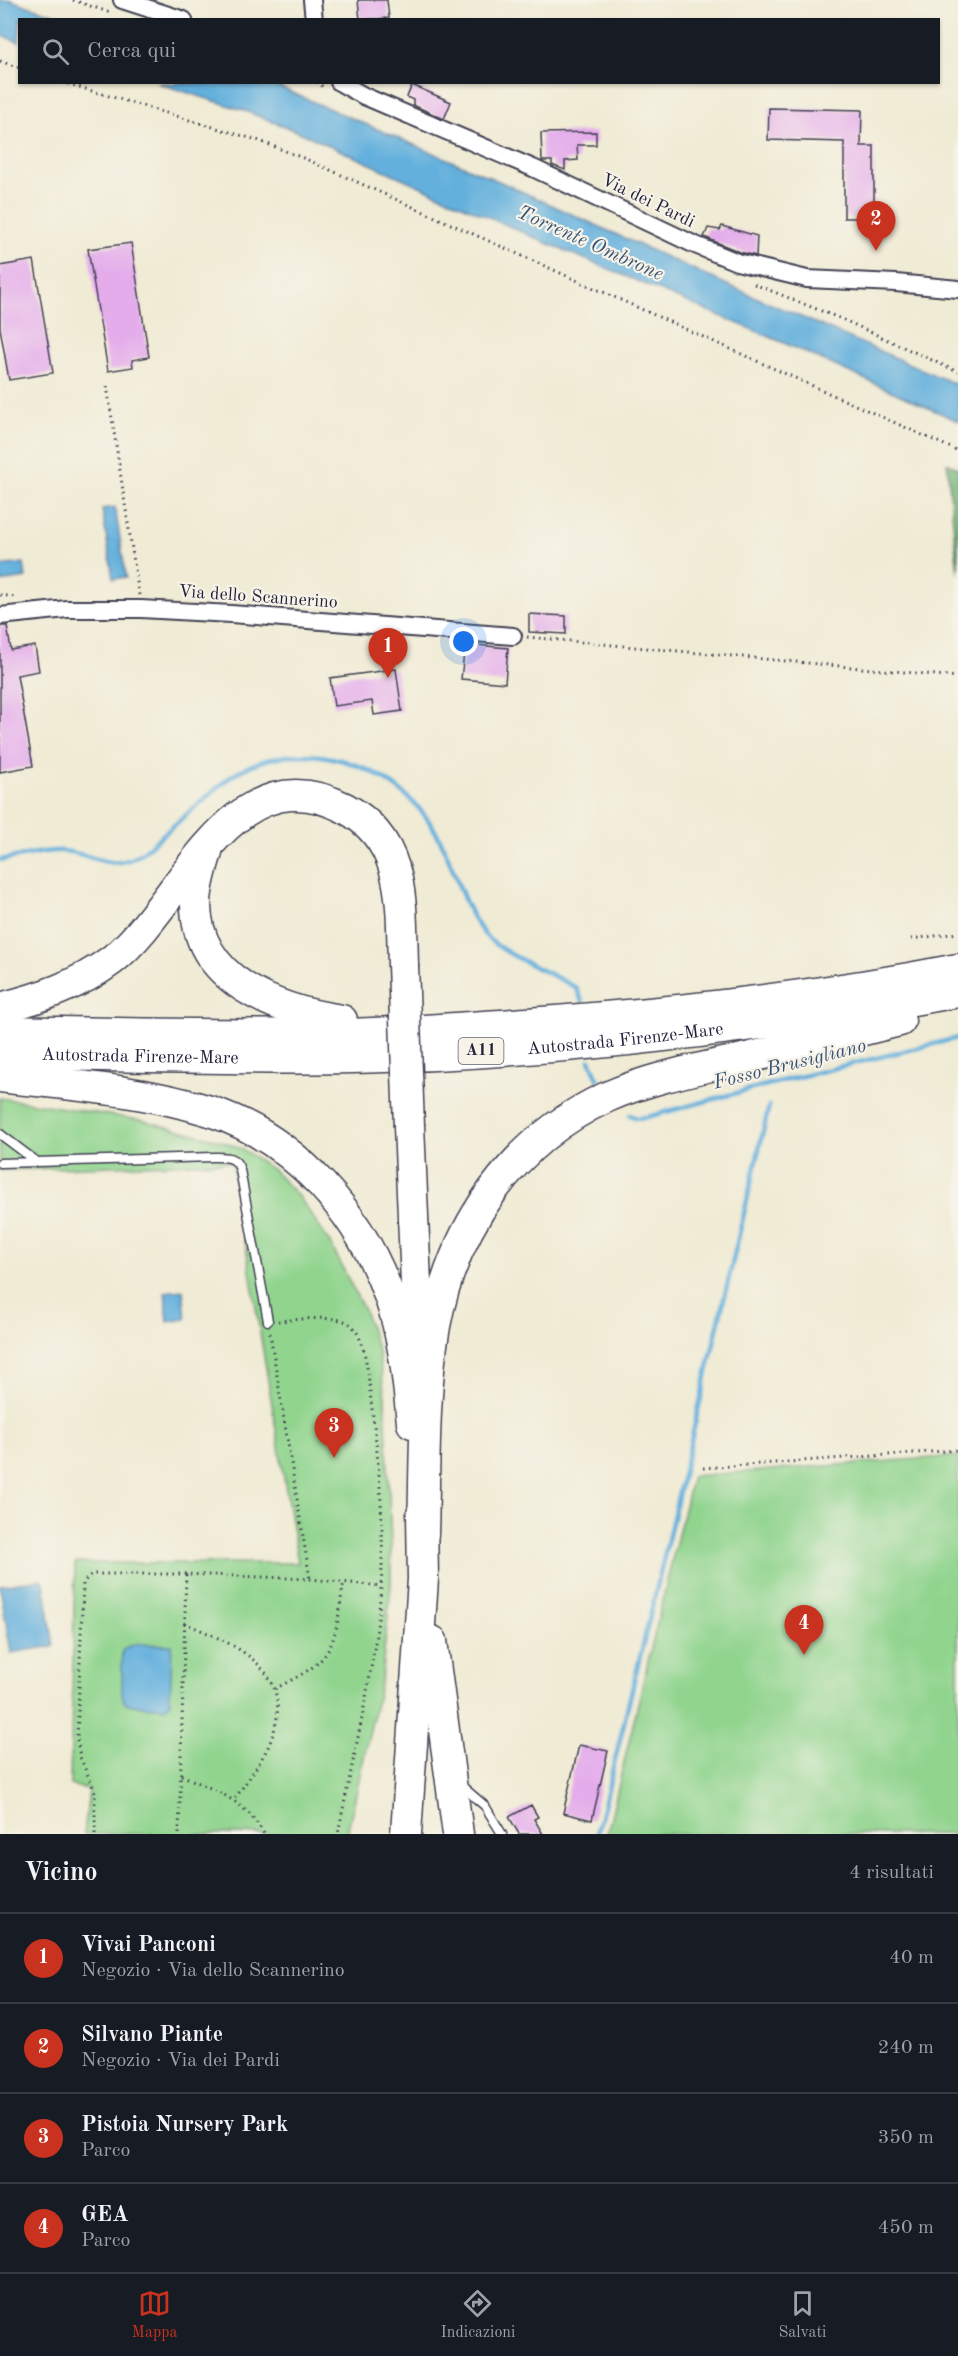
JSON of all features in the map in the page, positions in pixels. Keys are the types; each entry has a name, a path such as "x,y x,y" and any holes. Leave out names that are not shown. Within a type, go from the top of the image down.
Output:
{"highway":[{"path":"0,1008 53,993 90,975 112,960 141,933 209,844 233,819 245,810 272,800 302,797 334,803 347,810 380,838 395,868 400,891 418,1322 423,1534 423,1579 406,1834"},
{"path":"209,844 197,891 199,927 211,954 237,982 261,998 306,1014 348,1021 462,1028"},
{"name":"Autostrada Firenze-Mare","path":"0,1031 235,1035 350,1034 462,1028 615,1017 730,1005 852,989 958,969"},
{"name":"Autostrada Firenze-Mare","path":"0,1054 354,1058 494,1051 647,1040 706,1033 958,992"},
{"path":"423,1534 430,1367 447,1276 466,1232 497,1184 521,1156 570,1117 633,1087 958,1006"},
{"path":"0,1077 143,1095 213,1112 257,1133 307,1169 347,1215 363,1240 390,1299 408,1378 423,1534"},
{"path":"423,1579 458,1834"}],"street":[{"path":"312,0 314,18"},
{"path":"121,8 174,18"},
{"name":"Via dei Pardi","path":"343,84 364,96 533,168 693,244 737,262 807,279 888,282 958,289"},
{"name":"Via dello Scannerino","path":"0,616 66,609 141,609 513,636"}],"lane":[{"path":"0,1134 37,1162"},
{"path":"0,1163 232,1158 236,1161 268,1321"},
{"path":"450,1776 485,1806 502,1834"}],"path":[{"path":"73,0 121,8"},
{"path":"0,61 18,67"},
{"path":"69,84 223,129 298,156 475,233 958,451"},
{"path":"107,386 141,609"},
{"path":"513,636 958,677"},
{"path":"912,939 958,933"},
{"path":"310,1579 268,1321 339,1319 348,1322 358,1334 365,1361 373,1413 381,1526 381,1586 373,1659 355,1759 338,1834"},
{"path":"704,1468 958,1450"},
{"path":"95,1834 95,1792 80,1757 78,1739 83,1583 91,1574 186,1574 310,1579 381,1586"},
{"path":"179,1834 186,1574"},
{"path":"275,1689 307,1671 325,1655 333,1635 344,1582"},
{"path":"184,1623 238,1647 260,1666 275,1689 277,1714 273,1733 264,1753 234,1800"},
{"path":"181,1775 244,1807 264,1834"}],"green space":[{"path":"947,463 958,468 958,574"},
{"path":"0,1098 141,1120 222,1141 242,1149 273,1170 300,1198 330,1243 364,1310 378,1351 385,1396 391,1586 381,1681 347,1834 84,1834 89,1790 70,1785 75,1563 298,1563 232,1162 0,1170"},
{"path":"958,1456 958,1834 607,1834 692,1476"}],"water":[{"path":"0,0 10,0 65,18 18,18 18,42 0,35"},
{"name":"Torrente Ombrone","path":"160,84 268,84 281,88 501,182 723,283 958,385 958,421 784,343 542,241 306,135 243,110"},
{"path":"115,507 126,577 113,579 102,509"},
{"path":"24,563 26,578 0,582 0,566"},
{"path":"183,1290 186,1319 168,1322 165,1292"},
{"path":"40,1579 44,1583 54,1646 11,1653 0,1586"},
{"path":"135,1644 172,1645 170,1703 165,1708 132,1705 124,1702 122,1651"}],"building":[{"path":"358,0 387,0 389,18 360,18"},
{"path":"412,85 451,102 444,119 413,105 413,100 407,97"},
{"path":"769,108 862,110 861,146 874,146 874,218 844,218 844,142 768,140"},
{"path":"596,132 596,145 577,145 578,160 565,161 565,170 552,165 552,161 542,161 541,133"},
{"path":"722,226 757,236 756,256 704,237 708,228 720,230"},
{"path":"131,243 149,357 132,360 133,367 108,371 88,249"},
{"path":"34,260 53,373 9,380 0,328 0,266"},
{"path":"529,614 566,616 566,634 529,632"},
{"path":"0,626 7,626 11,650 35,646 39,671 17,675 33,766 0,772"},
{"path":"465,644 508,648 505,683 461,679"},
{"path":"396,669 402,711 374,715 372,701 334,706 330,678"},
{"path":"579,1745 608,1751 592,1820 563,1813"},
{"path":"531,1805 538,1817 534,1819 543,1834 519,1834 509,1817"}],"waterway":[{"name":"Fosso Brusigliano","path":"0,860 62,851 103,861 122,862 143,852 230,777 257,763 286,756 315,756 344,761 372,772 397,788 419,808 443,845 470,911 485,935 514,956 576,988 582,1001"},
{"name":"Fosso Brusigliano","path":"630,1115 637,1118 647,1117 958,1038"},
{"name":"Fosso Brusigliano","path":"590,1060 598,1079"},
{"path":"597,1834 769,1106"}],"place":[{"name":"Silvano Piante","path":"876,251"},
{"name":"Vivai Panconi","path":"388,678"},
{"name":"Pistoia Nursery Park","path":"334,1458"},
{"name":"GEA","path":"804,1655"}]}
